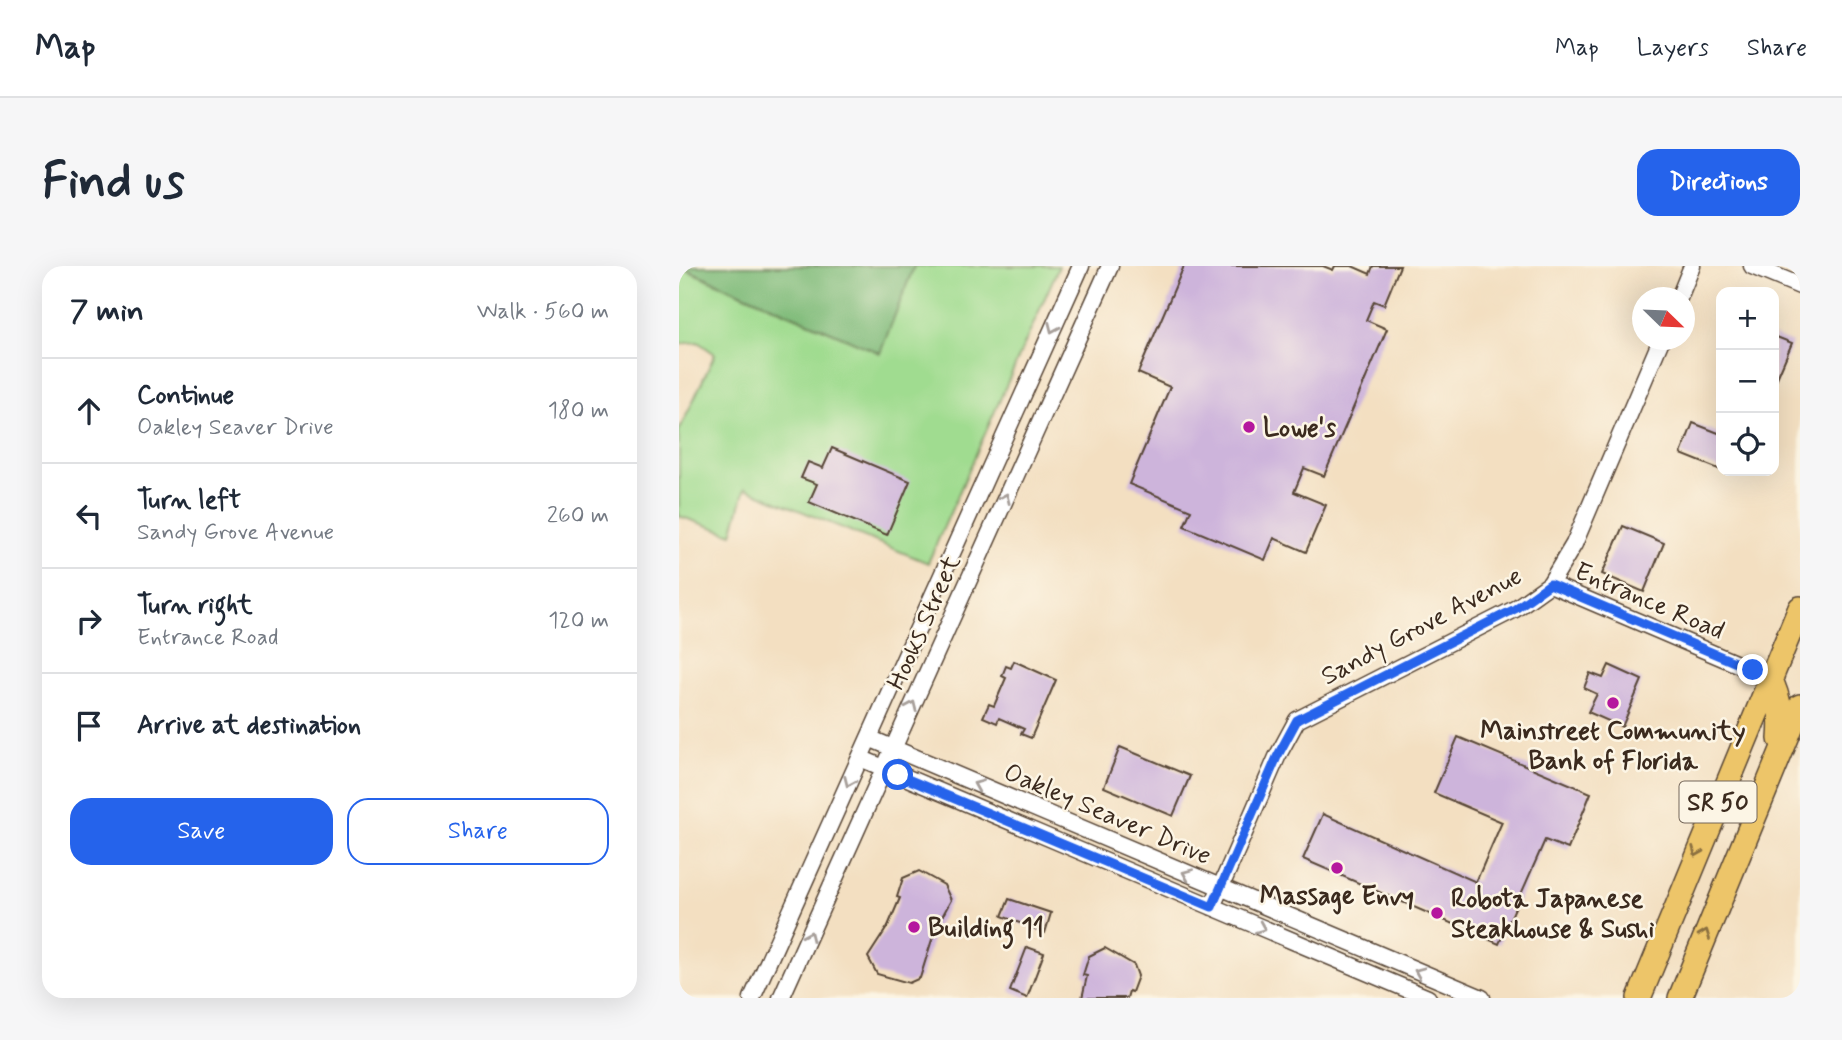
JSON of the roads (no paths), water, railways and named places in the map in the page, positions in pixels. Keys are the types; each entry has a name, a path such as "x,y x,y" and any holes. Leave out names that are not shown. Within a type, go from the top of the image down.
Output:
{"highway":[{"name":"SR 50","path":"1639,998 1800,608"},
{"path":"1770,678 1779,696 1782,716 1778,756"},
{"name":"SR 50","path":"1680,998 1800,706"}],"street":[{"name":"Hooks Street","path":"752,998 1081,266"},
{"name":"Hooks Street","path":"781,998 1110,266"},
{"path":"1683,287 1692,266"},
{"path":"1752,266 1800,286"},
{"name":"Sandy Grove Avenue","path":"1212,907 1277,757 1297,720 1515,609 1550,584 1574,544 1657,350"},
{"path":"1000,444 1024,454"},
{"name":"Entrance Road","path":"1550,584 1770,678"},
{"name":"Oakley Seaver Drive","path":"869,738 1482,998"},
{"name":"Oakley Seaver Drive","path":"860,758 1428,998"},
{"path":"1070,847 1078,827"}],"place":[{"name":"Lowe's","path":"1249,427"},
{"name":"Mainstreet Community Bank of Florida","path":"1613,703"},
{"name":"Massage Envy","path":"1337,868"},
{"name":"Robota Japanese Steakhouse & Sushi","path":"1437,913"},
{"name":"Building 11","path":"914,927"}]}
